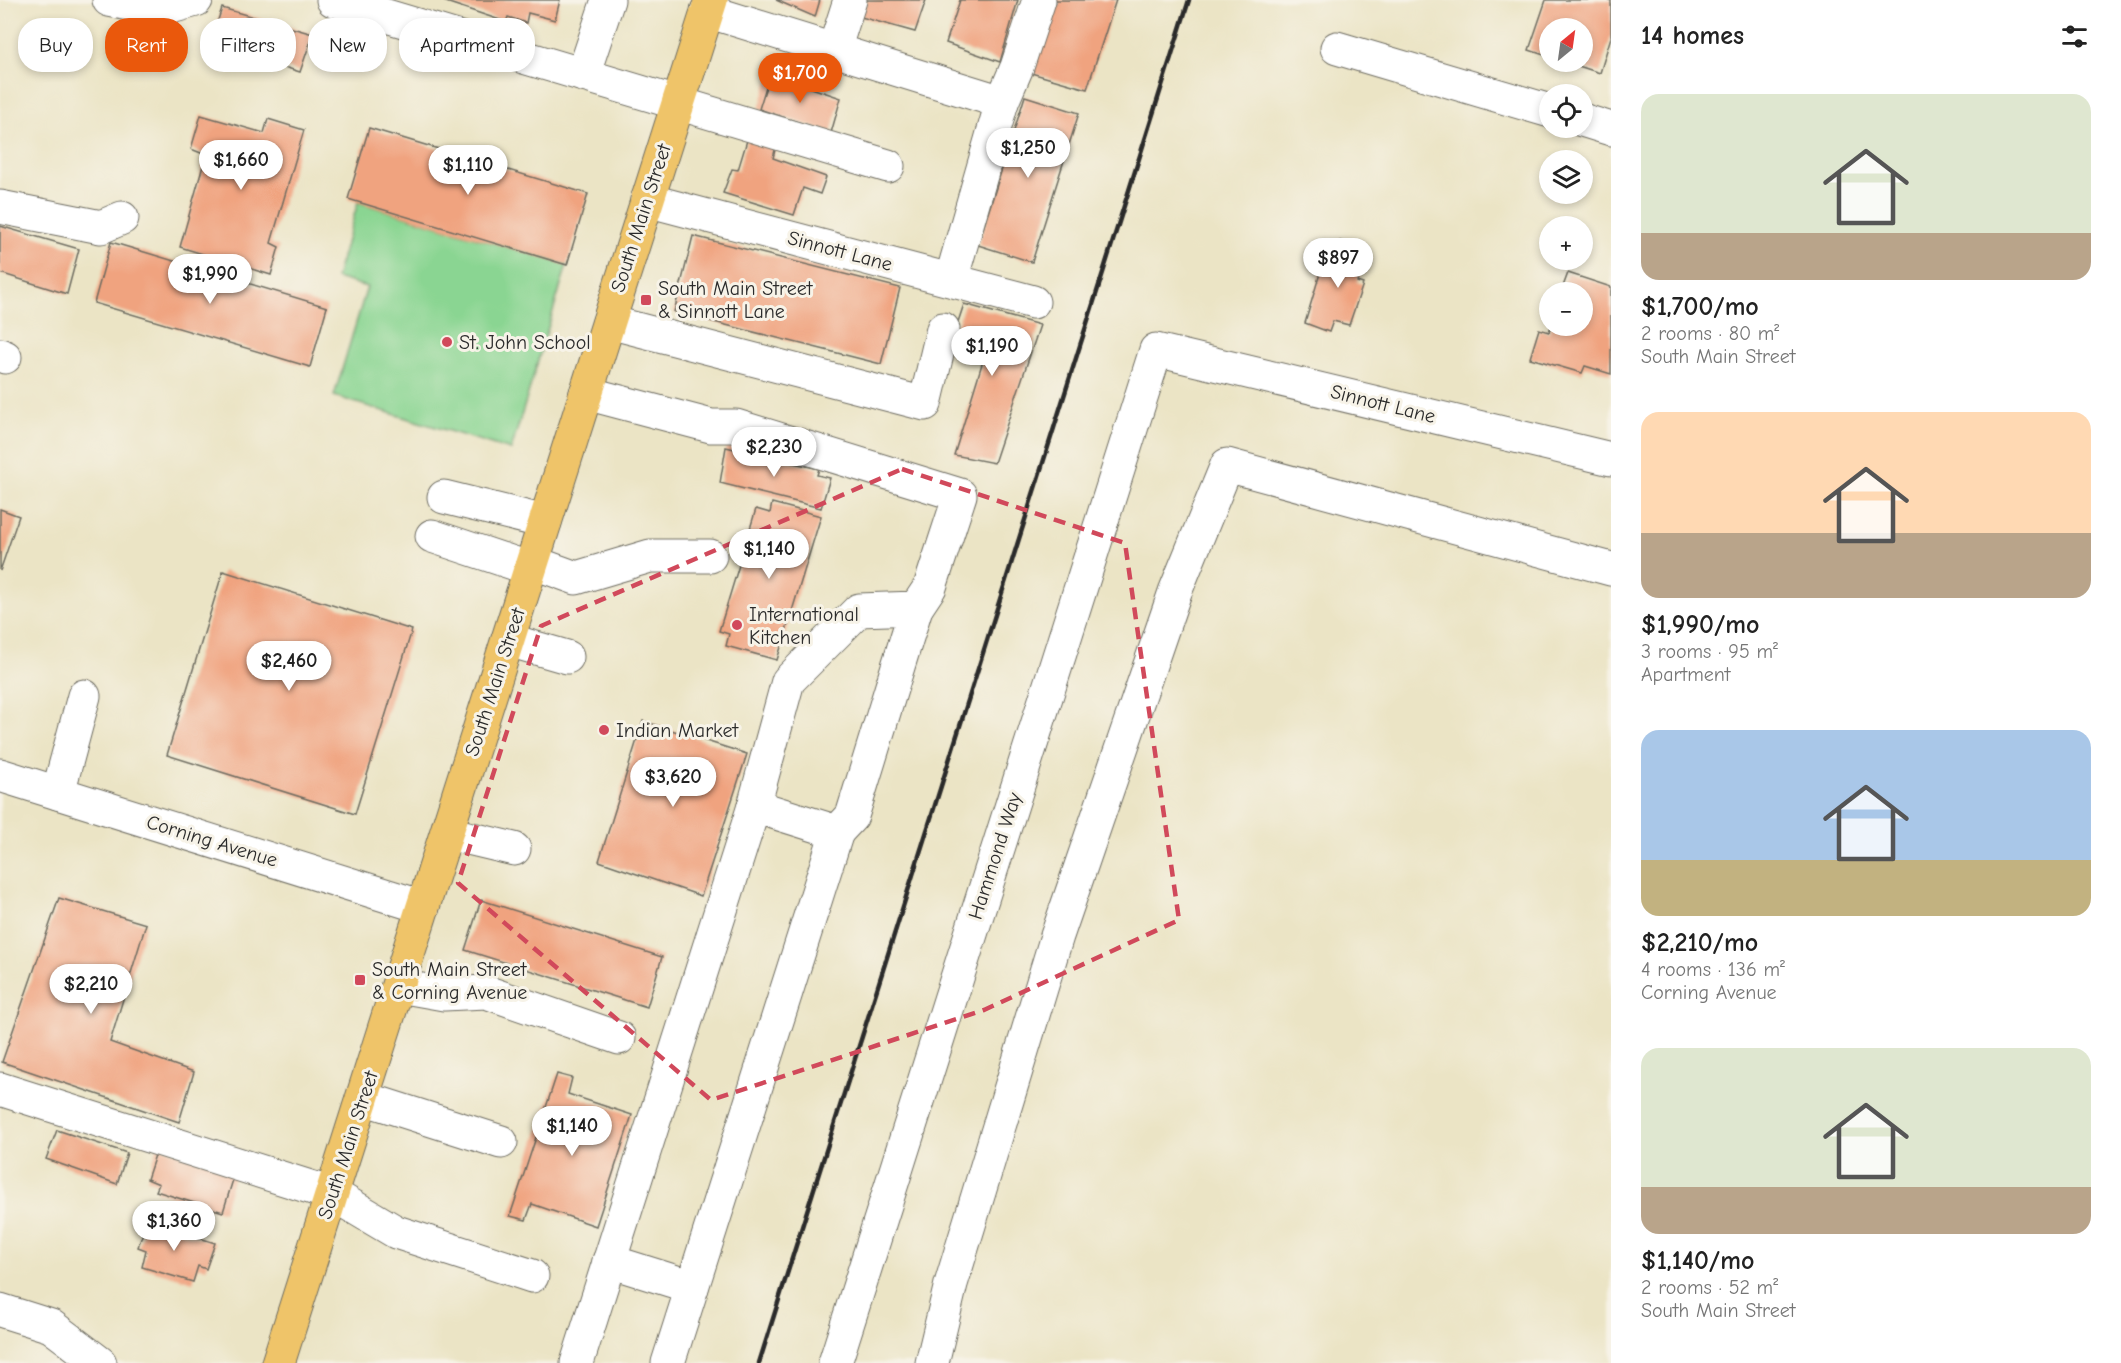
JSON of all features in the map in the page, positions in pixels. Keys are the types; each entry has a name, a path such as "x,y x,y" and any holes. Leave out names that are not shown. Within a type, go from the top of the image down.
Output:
{"main road":[{"name":"South Main Street","path":"278,1363 709,6"}],"street":[{"path":"110,0 160,10 196,0"},
{"path":"333,0 888,166"},
{"path":"583,75 608,0"},
{"path":"834,50 850,0"},
{"path":"951,280 1002,102 1017,67 1038,0"},
{"path":"709,6 834,50 1002,102"},
{"path":"1337,48 1539,108"},
{"path":"1593,123 1611,129"},
{"name":"Sinnott Lane","path":"647,200 1033,302"},
{"path":"0,207 101,227 122,218"},
{"path":"609,322 925,404 943,328"},
{"name":"Sinnott Lane","path":"1156,350 1611,459"},
{"name":"Hammond Way","path":"835,1363 1156,350"},
{"path":"586,393 711,426 736,426 960,495 930,586 916,608 852,816 837,832 668,1363"},
{"path":"932,1363 951,1284 1057,936 1175,592 1227,465 1611,568"},
{"path":"444,497 545,522"},
{"path":"432,536 576,578 650,556 710,556"},
{"path":"577,1363 754,806 788,681 859,610 916,608"},
{"path":"508,640 567,657"},
{"path":"58,793 84,696"},
{"name":"Corning Avenue","path":"0,775 423,907"},
{"path":"754,806 837,832"},
{"path":"447,833 514,849"},
{"path":"399,986 444,994 486,992 619,1038"},
{"path":"0,1089 332,1194 396,1232 532,1276"},
{"path":"363,1098 501,1142"},
{"path":"609,1261 693,1287"},
{"path":"0,1310 51,1326 100,1363"}],"highlighted area":[{"path":"902,469 1125,543 1179,920 984,1010 711,1100 458,883 541,626"}],"green space":[{"name":"St. John School","path":"358,202 567,265 511,450 334,396 367,287 336,278"}],"building":[{"path":"440,0 560,0 555,20 528,13 527,18 494,18"},
{"path":"776,0 820,0 815,17"},
{"path":"867,0 926,0 915,32 861,17"},
{"path":"960,0 1018,0 1000,62 946,43"},
{"path":"1055,0 1116,0 1087,89 1031,73"},
{"path":"1546,0 1611,0 1611,37 1600,73 1593,71 1593,18 1540,18"},
{"path":"222,8 257,18 219,18"},
{"path":"1539,21 1539,53 1529,50"},
{"path":"296,29 308,33 308,49 300,72 296,71"},
{"path":"770,74 841,98 831,133 759,109"},
{"path":"1025,96 1079,113 1032,262 978,245"},
{"path":"201,115 264,133 268,119 304,130 271,243 279,247 271,275 180,247 206,155 191,149"},
{"path":"369,128 588,194 567,265 348,199"},
{"path":"748,137 776,146 773,158 826,177 820,194 803,188 794,215 723,193 732,169 738,170"},
{"path":"0,226 79,249 67,294 0,273"},
{"path":"693,236 900,288 881,364 674,312"},
{"path":"1340,241 1368,250 1357,282 1363,284 1349,325 1333,321 1329,332 1305,323 1321,270 1330,273"},
{"path":"111,242 327,307 310,367 94,303"},
{"path":"1568,273 1611,287 1611,374 1585,366 1582,373 1530,358 1539,329 1539,336 1593,336 1593,282 1565,282"},
{"path":"964,304 1040,325 994,463 954,455 985,354 951,343"},
{"path":"726,447 819,469 817,475 830,478 821,508 720,483"},
{"path":"772,503 821,516 777,660 726,646 729,634 719,631 756,509 770,513"},
{"path":"0,509 19,516 0,571"},
{"path":"223,571 412,630 355,814 167,755"},
{"path":"643,721 747,754 701,896 599,861"},
{"path":"59,898 146,924 110,1042 194,1072 179,1122 2,1062"},
{"path":"481,900 662,957 647,1007 465,950"},
{"path":"557,1074 572,1078 568,1094 632,1115 596,1226 532,1204 526,1220 510,1216"},
{"path":"57,1130 127,1153 117,1184 46,1159"},
{"path":"158,1146 236,1170 223,1212 156,1191 159,1184 147,1179"},
{"path":"147,1221 215,1243 206,1269 198,1266 193,1282 142,1267 146,1250 138,1247"}],"railway":[{"path":"759,1363 1189,0"}],"place":[{"name":"South Main Street & Sinnott Lane","path":"646,300"},
{"name":"St. John School","path":"447,342"},
{"name":"International Kitchen","path":"737,625"},
{"name":"Indian Market","path":"604,730"},
{"name":"South Main Street & Corning Avenue","path":"360,980"}]}
